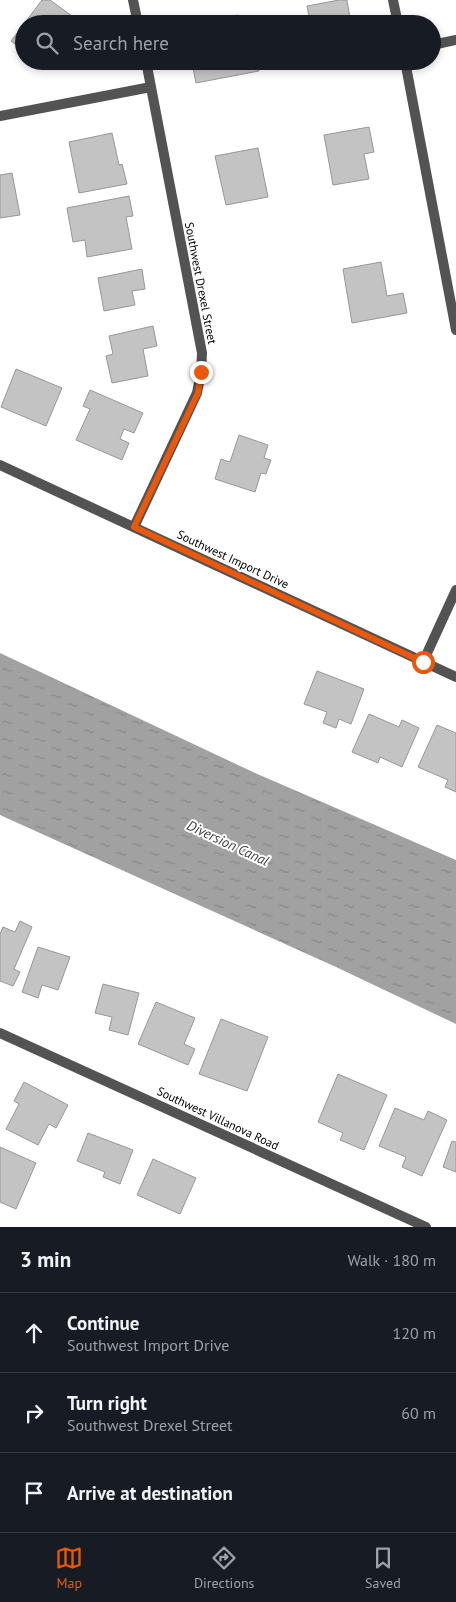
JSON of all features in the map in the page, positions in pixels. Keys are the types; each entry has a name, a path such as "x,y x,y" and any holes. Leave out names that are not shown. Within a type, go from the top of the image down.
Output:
{"street":[{"path":"133,0 136,15"},
{"path":"393,0 396,15"},
{"path":"441,43 456,40"},
{"name":"Southwest Drexel Street","path":"134,527 198,393 202,353 148,70"},
{"path":"407,70 456,330"},
{"path":"0,116 151,87"},
{"name":"Southwest Import Drive","path":"0,466 456,677"},
{"path":"423,662 456,590"},
{"name":"Southwest Villanova Road","path":"0,1033 426,1227"}],"water":[{"name":"Diversion Canal","path":"0,653 255,773 456,860 456,1024 336,967 0,815"}],"building":[{"path":"42,0 50,0 71,15 31,15"},
{"path":"347,0 350,15 309,15 307,6"},
{"path":"15,36 15,44 11,41"},
{"path":"193,70 259,71 196,83"},
{"path":"369,127 374,152 364,154 369,179 333,185 324,135"},
{"path":"112,133 119,165 122,164 127,184 79,193 69,142"},
{"path":"258,148 268,197 226,205 215,156"},
{"path":"12,173 20,215 0,218 0,175"},
{"path":"129,196 133,216 126,217 132,249 87,257 85,240 73,242 67,208"},
{"path":"381,262 387,296 403,293 407,313 352,323 343,269"},
{"path":"142,269 145,289 132,291 135,305 104,311 98,278"},
{"path":"153,326 157,346 143,349 148,376 112,383 106,356 113,354 109,336"},
{"path":"16,369 62,388 46,426 1,407"},
{"path":"90,390 143,413 134,433 124,429 120,439 129,443 122,460 76,440 90,409 83,406"},
{"path":"239,435 268,445 264,458 271,460 266,474 261,473 255,492 215,479 221,459 230,462"},
{"path":"317,671 364,689 351,724 339,719 336,728 323,723 327,712 304,704"},
{"path":"369,714 399,727 402,720 419,728 402,767 380,757 378,763 352,752"},
{"path":"437,725 456,733 456,792 445,787 448,780 418,767"},
{"path":"20,921 32,927 14,969 20,972 13,986 0,981 0,934 3,927 15,932"},
{"path":"38,947 70,957 58,990 42,985 38,998 22,992"},
{"path":"103,984 139,993 128,1035 109,1030 112,1017 95,1013"},
{"path":"156,1002 195,1018 184,1044 195,1049 188,1065 138,1044"},
{"path":"221,1019 268,1037 247,1091 199,1074"},
{"path":"338,1074 387,1095 364,1150 340,1140 343,1133 318,1122"},
{"path":"24,1082 68,1105 56,1128 49,1124 38,1145 6,1129 19,1104 14,1101"},
{"path":"395,1108 424,1120 428,1111 447,1120 422,1176 402,1167 406,1157 379,1146"},
{"path":"88,1133 133,1150 120,1184 103,1177 105,1172 77,1161"},
{"path":"452,1141 456,1142 456,1172 443,1167"},
{"path":"0,1147 36,1163 16,1209 0,1202"},
{"path":"153,1159 196,1178 180,1214 137,1195"}],"route":[{"path":"201,372 198,393 134,527 423,662"}]}
